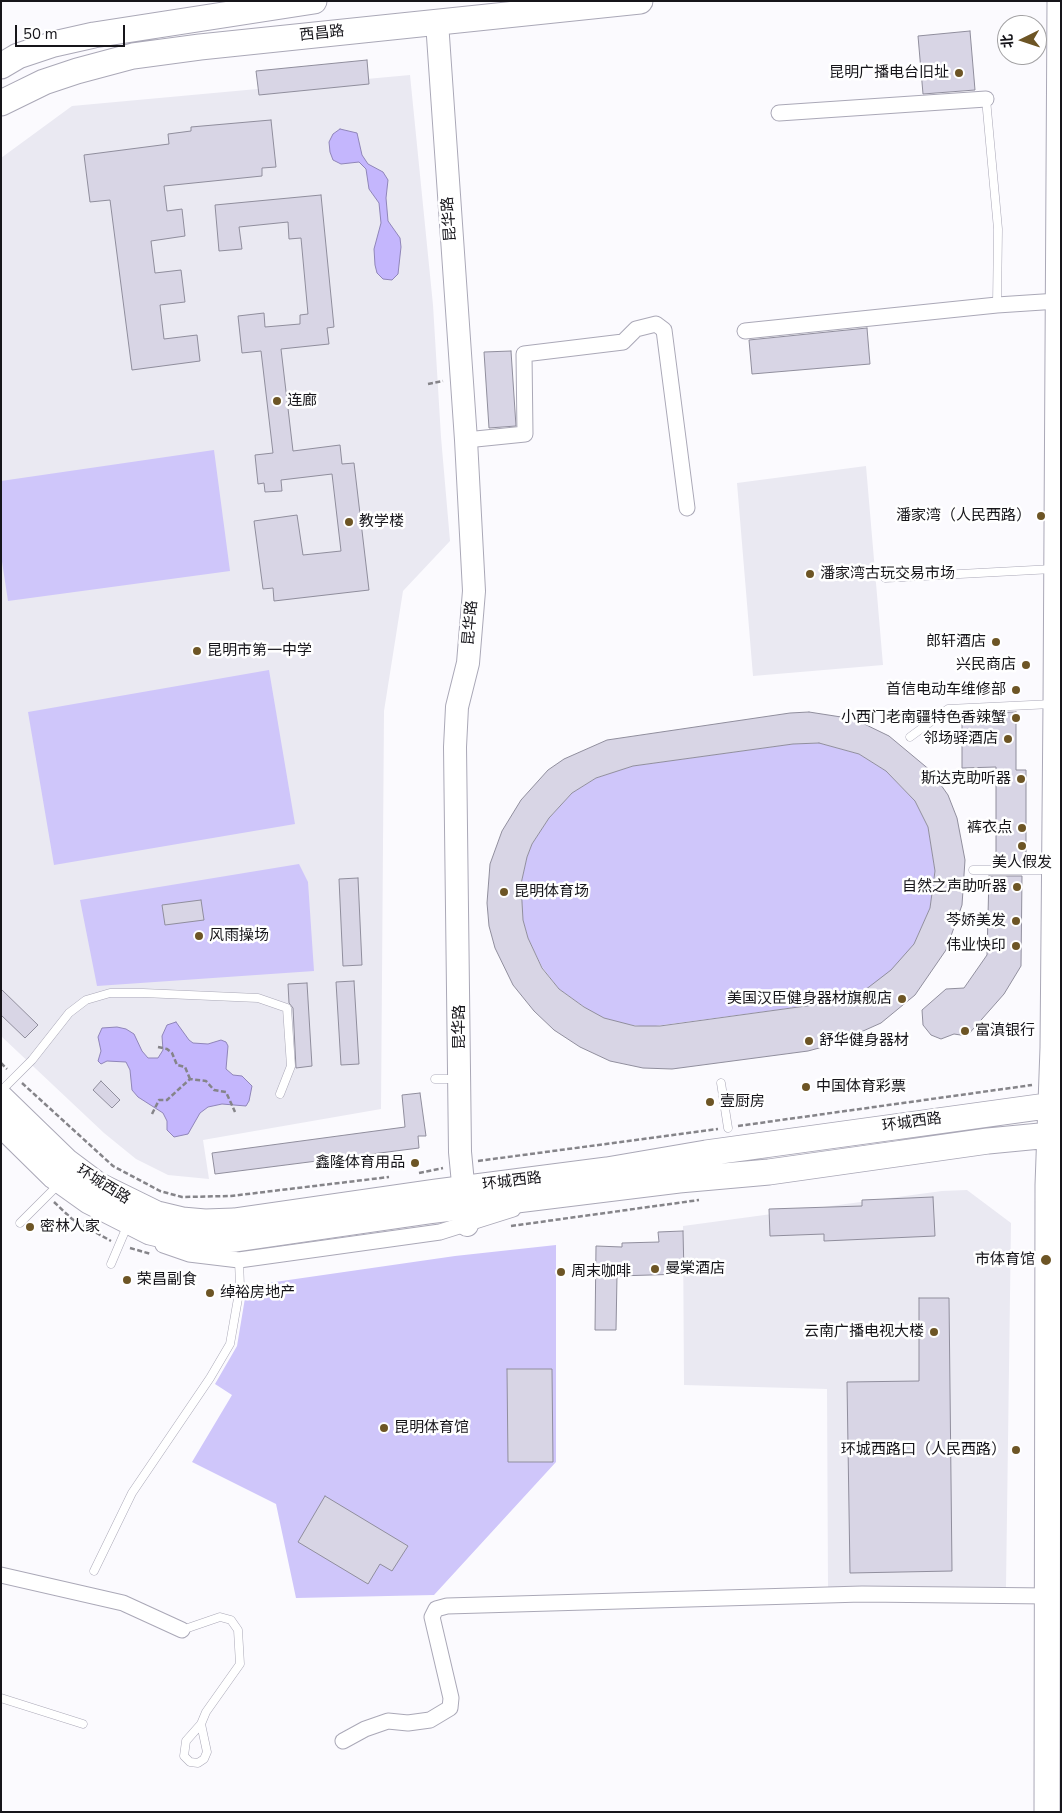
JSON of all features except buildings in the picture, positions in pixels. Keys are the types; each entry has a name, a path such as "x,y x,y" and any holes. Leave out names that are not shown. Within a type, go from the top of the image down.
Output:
{"main road":[{"path":"1,66 18,56 54,44 94,35 314,1"},
{"name":"西昌路","path":"4,104 44,82 68,73 133,56 200,47 640,1"},
{"path":"1048,1812 1055,1135 1054,870 1060,1"},
{"name":"环城西路","path":"1,1124 61,1182 89,1201 132,1224 179,1239 224,1240 607,1170 1054,1097"},
{"name":"环城西路","path":"1,1098 66,1162 88,1179 130,1203 169,1218 205,1222 234,1221 464,1196 542,1198 679,1180 769,1172 988,1141 1055,1135"}],"street":[{"name":"昆华路","path":"437,22 466,440 474,591 472,630 458,707 455,747 460,1079 464,1196"},
{"path":"779,114 986,99"},
{"path":"745,331 997,305 1058,302"},
{"path":"466,440 525,434 524,354 623,342 636,329 656,324 664,330 687,508"},
{"path":"1,1138 29,1151"},
{"path":"132,1224 174,1250 189,1254 239,1260 432,1234 464,1196"},
{"path":"1,1575 123,1603 182,1630"},
{"path":"343,1741 365,1729 388,1721 408,1723 430,1720 450,1708 451,1698 432,1617 436,1609 447,1606 862,1594 1049,1596"}],"lane":[{"path":"986,99 998,230 997,305"},
{"path":"885,578 1057,569"},
{"path":"910,737 948,709 1056,704"},
{"path":"972,870 1054,870"},
{"path":"1,1091 32,1060 69,1013 86,1000 110,993 258,998 286,1008 291,1066 280,1094"},
{"path":"435,1079 460,1079"},
{"path":"721,1083 728,1128"},
{"path":"20,1223 61,1182"},
{"path":"111,1264 132,1224"},
{"path":"94,1572 132,1493 210,1378 230,1344 240,1286 239,1260"},
{"path":"182,1630 220,1617 231,1620 238,1630 240,1664 206,1712 202,1724 186,1740 184,1756 190,1762 198,1764 204,1759 207,1752 202,1724"},
{"path":"1,1698 83,1724"}],"path":[{"path":"158,1048 167,1049 172,1053 177,1065 184,1067 190,1079"},
{"path":"1,1063 113,1166 160,1191 182,1197 208,1198 389,1177"},
{"path":"152,1114 159,1100 167,1100 190,1079 206,1081 214,1090 226,1092 235,1112"},
{"path":"417,1173 464,1196 728,1128 1054,1097"}],"shaded area":[{"name":"昆明市第一中学","path":"410,75 433,305 441,437 450,541 403,591 384,711 381,1109 203,1140 209,1179 168,1175 136,1159 104,1133 1,1036 1,158 72,106"},
{"path":"340,129 357,133 362,155 368,164 383,172 388,180 386,198 388,221 400,238 401,247 398,274 392,280 383,279 377,273 375,265 374,249 381,223 379,203 369,189 366,169 359,162 341,164 333,160 330,152 329,142 333,134"},
{"path":"214,450 230,571 8,601 1,555 1,481"},
{"name":"潘家湾古玩交易市场","path":"866,466 883,665 753,676 737,483"},
{"path":"269,670 295,824 54,865 28,712"},
{"path":"819,743 859,754 886,771 915,801 928,827 935,871 930,908 914,944 880,981 865,990 835,1002 648,1027 624,1024 604,1018 590,1011 559,989 542,967 528,938 523,920 521,884 532,844 549,818 572,793 596,778 633,766 793,744"},
{"name":"风雨操场","path":"299,864 308,882 314,971 97,986 80,900"},
{"path":"176,1022 193,1043 208,1044 221,1040 226,1042 228,1046 226,1069 233,1075 242,1076 252,1086 246,1106 222,1104 208,1107 200,1113 188,1134 174,1137 167,1130 167,1121 163,1113 138,1097 132,1090 130,1070 126,1062 107,1061 101,1064 98,1061 101,1051 98,1037 102,1028 117,1027 126,1029 134,1034 142,1051 148,1058 158,1058 163,1050 162,1036 167,1025"},
{"path":"967,1190 1011,1223 1006,1587 828,1589 827,1389 684,1385 683,1226 942,1191"},
{"name":"昆明体育馆","path":"556,1245 556,1462 434,1595 296,1598 276,1504 192,1462 232,1395 215,1384 237,1346 247,1286 455,1256"}],"place":[{"name":"昆明广播电台旧址","path":"959,73"},
{"name":"连廊","path":"277,401"},
{"name":"潘家湾（人民西路）","path":"1041,516"},
{"name":"教学楼","path":"349,522"},
{"name":"潘家湾古玩交易市场","path":"810,574"},
{"name":"郎轩酒店","path":"996,642"},
{"name":"昆明市第一中学","path":"197,651"},
{"name":"兴民商店","path":"1026,665"},
{"name":"首信电动车维修部","path":"1016,690"},
{"name":"小西门老南疆特色香辣蟹","path":"1016,718"},
{"name":"邻场驿酒店","path":"1008,739"},
{"name":"斯达克助听器","path":"1021,779"},
{"name":"裤衣点","path":"1022,828"},
{"name":"美人假发","path":"1022,846"},
{"name":"自然之声助听器","path":"1017,887"},
{"name":"昆明体育场","path":"504,892"},
{"name":"芩娇美发","path":"1016,921"},
{"name":"风雨操场","path":"199,936"},
{"name":"伟业快印","path":"1016,946"},
{"name":"美国汉臣健身器材旗舰店","path":"902,999"},
{"name":"富滇银行","path":"965,1031"},
{"name":"舒华健身器材","path":"809,1041"},
{"name":"中国体育彩票","path":"806,1087"},
{"name":"壹厨房","path":"710,1102"},
{"name":"鑫隆体育用品","path":"415,1163"},
{"name":"密林人家","path":"30,1227"},
{"name":"市体育馆","path":"1046,1260"},
{"name":"曼棠酒店","path":"655,1269"},
{"name":"周末咖啡","path":"561,1272"},
{"name":"荣昌副食","path":"127,1280"},
{"name":"绰裕房地产","path":"210,1293"},
{"name":"云南广播电视大楼","path":"934,1332"},
{"name":"昆明体育馆","path":"384,1428"},
{"name":"环城西路口（人民西路）","path":"1016,1450"}]}
